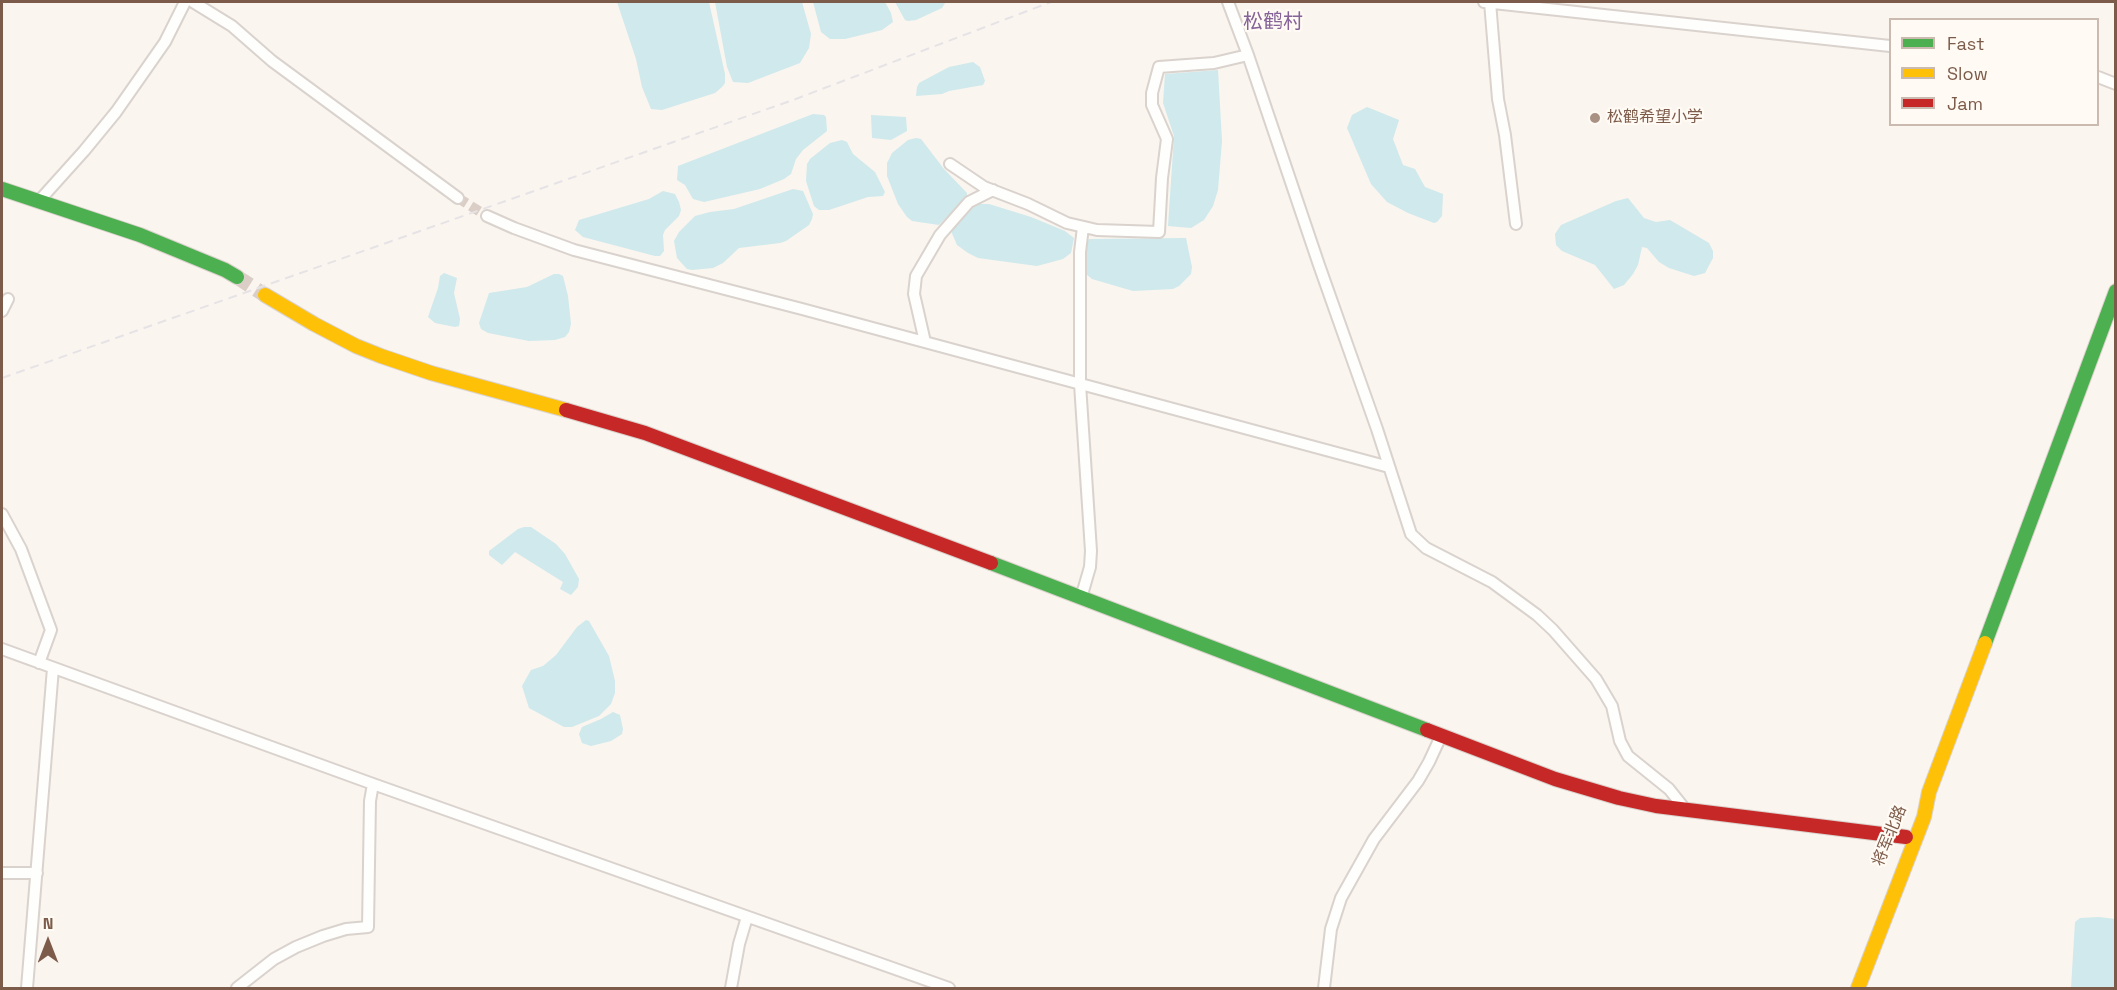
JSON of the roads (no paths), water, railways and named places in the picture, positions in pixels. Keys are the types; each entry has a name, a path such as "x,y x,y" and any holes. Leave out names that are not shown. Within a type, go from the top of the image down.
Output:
{"main road":[{"path":"2,189 140,235 237,277"},
{"path":"1929,792 2110,325 2115,291"},
{"path":"266,294 314,324 381,356 431,373 645,433 1576,786 1640,803 1906,837"},
{"name":"将军北路","path":"1848,988 1906,837 1916,813 1929,792"},
{"name":"将军北路","path":"1858,988 1924,817 1929,792"}],"street":[{"path":"39,201 116,112 165,42 185,2"},
{"path":"193,2 232,26 272,61 458,198"},
{"path":"1228,2 1408,528 1415,540 1426,548 1492,582 1553,630 1596,679 1612,706 1620,741 1628,756 1669,789 1685,809"},
{"path":"1484,2 1889,46"},
{"path":"1490,2 1498,99 1516,224"},
{"path":"950,164 984,188 1028,204 1067,223 1109,231 1159,232 1167,139 1152,105 1152,93 1159,67 1214,63 1248,55"},
{"path":"2099,78 2115,84"},
{"path":"925,342 914,294 915,276 926,255 947,226 969,202 993,190"},
{"path":"487,216 574,250 1389,467"},
{"path":"1081,598 1090,567 1091,551 1080,384 1080,252 1083,226"},
{"path":"2,311 8,299"},
{"path":"2,514 21,549 51,630 39,663"},
{"path":"2,649 373,784 949,988"},
{"path":"27,988 53,668"},
{"path":"1324,988 1331,929 1341,898 1374,839 1430,762 1441,736"},
{"path":"237,988 274,959 296,947 339,931 368,927 370,801 373,784"},
{"path":"2,873 37,873"},
{"path":"731,988 739,944 747,917"}],"water":[{"path":"617,2 709,2 725,74 725,83 722,87 715,93 662,110 651,109 642,87 636,59"},
{"path":"715,2 802,2 811,34 809,48 800,63 748,83 733,82 727,67"},
{"path":"813,2 885,2 893,22 882,30 845,39 830,39 821,32"},
{"path":"895,2 945,3 942,8 916,20 908,21 905,20"},
{"path":"973,62 980,67 985,81 983,85 942,94 916,96 919,83 949,67"},
{"path":"1218,70 1222,141 1218,190 1213,206 1204,220 1191,228 1168,226 1174,136 1163,103 1165,74"},
{"path":"1367,107 1399,120 1393,139 1403,165 1415,169 1425,187 1443,194 1442,216 1437,222 1434,223 1408,213 1387,202 1371,184 1347,128 1352,115"},
{"path":"813,114 826,117 827,131 803,150 796,159 791,174 784,179 760,189 704,202 693,199 685,185 677,180 678,166"},
{"path":"871,115 906,117 907,131 891,140 872,138"},
{"path":"921,139 944,169 967,193 967,197 939,225 912,221 907,217 898,204 887,176 887,163 892,153 908,140"},
{"path":"842,140 847,142 853,154 875,172 885,192 883,196 868,197 829,210 819,210 814,206 806,181 807,164 830,143"},
{"path":"793,189 803,191 813,214 809,225 786,241 739,248 723,263 713,268 687,269 677,258 674,241 679,232 695,216 734,209"},
{"path":"663,191 675,194 681,210 679,216 665,230 664,251 660,256 583,237 575,230 579,220 649,199"},
{"path":"1628,198 1644,218 1656,222 1670,220 1709,243 1713,251 1713,258 1705,273 1694,276 1669,268 1659,262 1647,248 1642,247 1638,265 1633,274 1624,285 1614,289 1595,265 1562,251 1556,245 1555,234 1561,225"},
{"path":"980,204 989,204 1031,217 1065,231 1074,238 1071,253 1063,259 1037,266 978,258 968,253 957,245 951,231 968,210"},
{"path":"1186,238 1192,267 1191,274 1173,289 1133,291 1092,279 1086,274 1089,239"},
{"path":"444,273 457,278 454,293 460,319 459,326 455,327 435,323 428,317 440,276"},
{"path":"554,274 563,276 568,296 571,324 565,337 555,340 529,341 488,333 481,329 479,323 489,293 527,287"},
{"path":"524,527 531,527 556,544 565,554 579,579 578,587 571,595 560,589 563,582 515,552 502,565 489,555 489,551"},
{"path":"586,620 589,621 609,656 615,681 615,693 611,704 599,716 572,727 564,727 529,708 522,686 531,670 543,666 556,655 577,627"},
{"path":"613,712 620,715 622,734 611,741 591,746 582,743 579,734 582,727"},
{"path":"2080,918 2115,919 2115,988 2071,988 2075,922"}],"tunnel":[{"path":"458,198 487,216"},
{"path":"237,277 265,295"}],"railway":[{"path":"2,378 793,100 1051,2"}],"place":[{"name":"松鹤希望小学","path":"1595,118"}],"district":[{"name":"松鹤村","path":"1273,23"}]}
